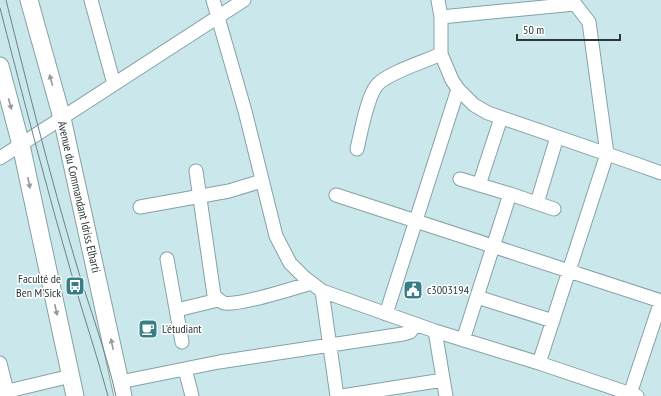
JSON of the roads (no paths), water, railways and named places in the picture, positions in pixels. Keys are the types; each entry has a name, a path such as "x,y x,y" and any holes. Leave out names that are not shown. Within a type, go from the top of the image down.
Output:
{"main road":[{"name":"Avenue du Commandant Idriss Elharti","path":"29,0 62,118 122,389"},
{"path":"0,66 21,145 75,396"}],"street":[{"path":"91,0 114,84"},
{"path":"213,0 245,111 276,236 290,263 317,287 386,314 633,395 661,301 336,195"},
{"path":"0,158 244,0"},
{"path":"438,0 441,17 441,54 452,80 458,89 474,105 501,118 661,173"},
{"path":"441,17 576,4 590,22 607,154 539,363"},
{"path":"357,149 371,95 378,84 388,76 441,54"},
{"path":"386,314 458,89"},
{"path":"479,185 501,118"},
{"path":"537,203 557,137"},
{"path":"196,171 214,295 218,300 224,303 239,302 317,287"},
{"path":"460,179 554,209"},
{"path":"140,207 229,191 262,181"},
{"path":"463,340 510,194"},
{"path":"167,259 182,342"},
{"path":"317,287 329,345 337,396"},
{"path":"477,297 553,320"},
{"path":"177,310 218,300"},
{"path":"122,389 185,369 403,334 410,332 416,324"},
{"path":"435,331 446,396"},
{"path":"0,363 4,392 71,376"},
{"path":"185,369 192,396"},
{"path":"342,396 386,393 443,380"}],"tram line":[{"path":"6,0 57,198 116,396"},
{"path":"0,8 55,217 108,396"}],"place":[{"name":"Faculté de Ben M'Sick","path":"75,286"},
{"name":"c3003194","path":"413,290"},
{"name":"L'étudiant","path":"148,329"}]}
